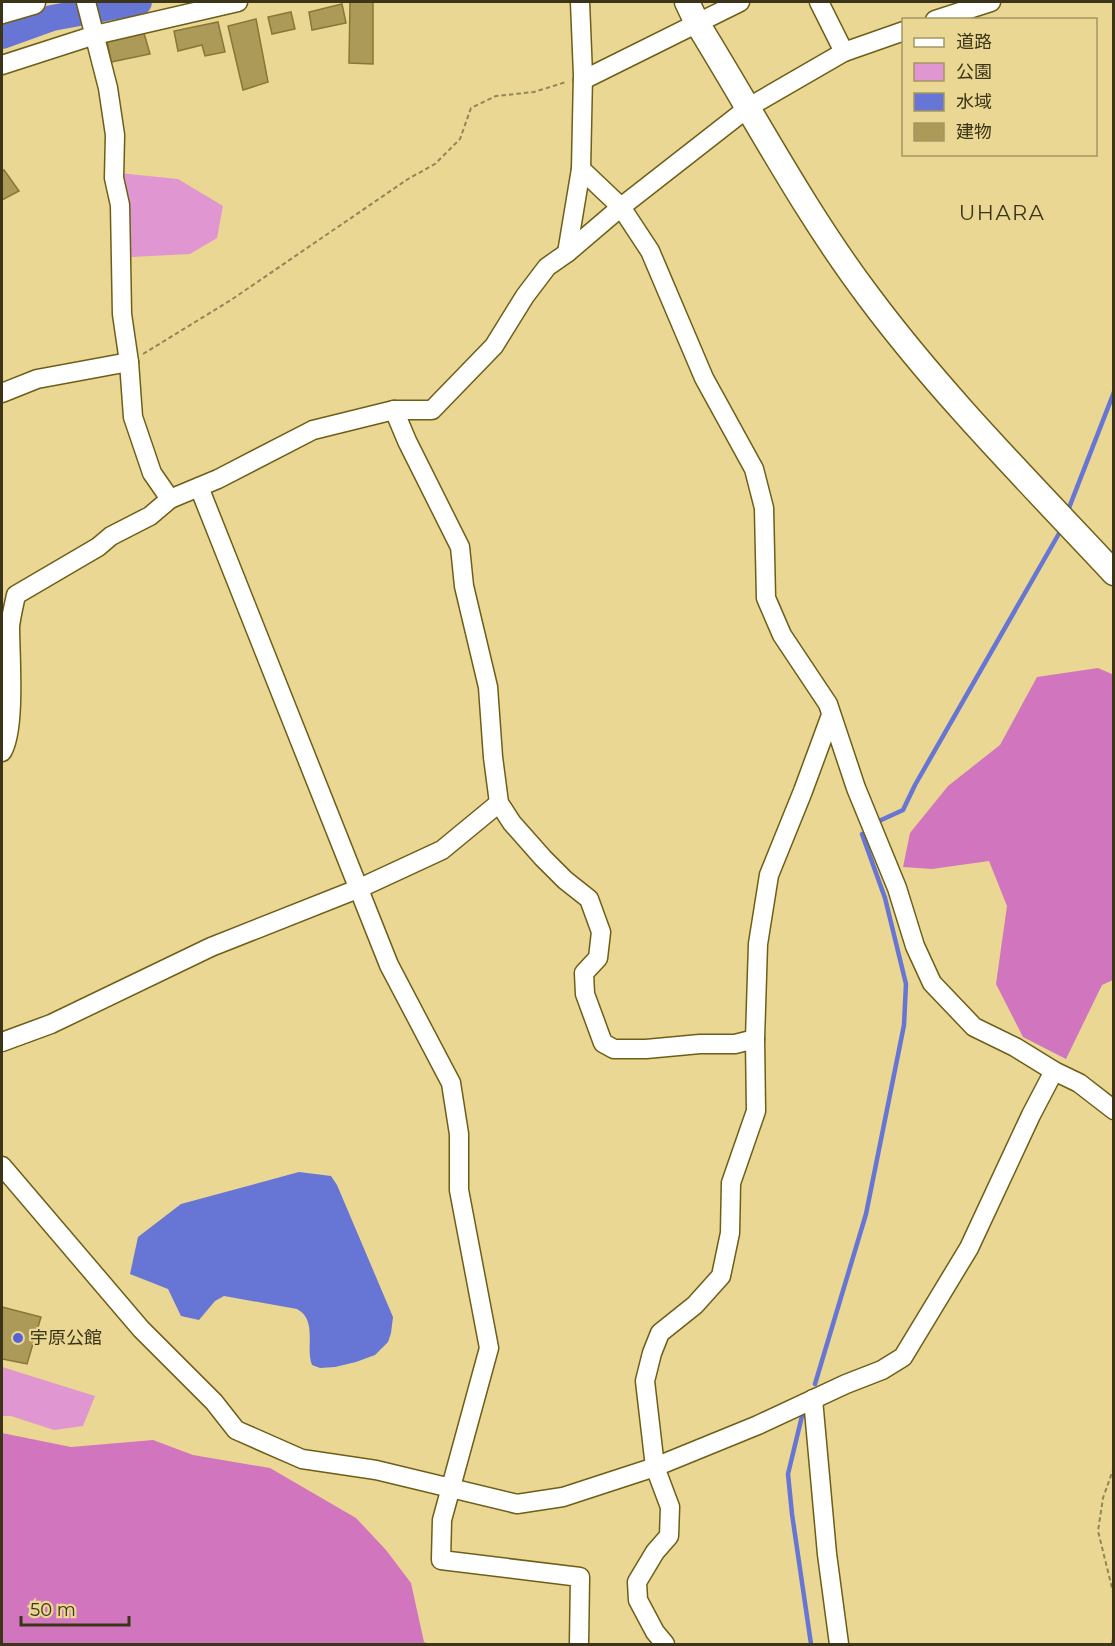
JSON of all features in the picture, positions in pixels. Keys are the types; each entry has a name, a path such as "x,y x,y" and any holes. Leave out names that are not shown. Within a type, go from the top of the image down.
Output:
{"street":[{"path":"2,11 33,2"},
{"path":"86,2 108,88 115,135 114,178 120,205 122,314 129,362 133,417 152,473 170,499"},
{"path":"2,65 95,35 238,2"},
{"path":"567,254 581,169 583,77 579,2"},
{"path":"687,2 697,23 807,207 868,297 948,394 1113,573"},
{"path":"583,77 740,2"},
{"path":"819,2 844,52"},
{"path":"941,18 991,2"},
{"path":"2,752 6,744 10,702 10,624 16,595 98,547 111,536 150,516 170,499 313,430 394,410 432,410 494,346 525,296 547,267 567,254 621,207 749,107 844,52 902,31"},
{"path":"581,169 621,207 650,251 704,378 754,469 764,508 766,598 782,635 828,704 856,788 897,888 915,946 933,984 974,1027 1079,1083 1113,1110"},
{"path":"2,393 37,379 129,362"},
{"path":"394,410 440,510 460,547 464,586 488,687 499,803 543,858 589,899 601,932 598,958 584,972 585,994 603,1043 614,1049 646,1049 700,1044 735,1044 755,1039"},
{"path":"199,487 389,965 450,1083 457,1124 459,1190 489,1348 442,1520 441,1560 580,1577 579,1644"},
{"path":"665,1644 655,1632 638,1600 637,1582 655,1552 669,1536 670,1507 655,1467 645,1381 660,1333 695,1305 721,1276 730,1233 731,1182 756,1111 755,1039 758,944 769,875 831,715"},
{"path":"2,1042 51,1024 211,947 360,888 442,850 499,803"},
{"path":"2,1166 141,1329 214,1402 236,1430 302,1459 376,1470 517,1504 563,1497 655,1467 758,1425 882,1370 903,1357 969,1248 1031,1114 1054,1071"},
{"path":"813,1399 827,1554 839,1644"}],"path":[{"path":"129,362 231,300 408,179 435,164 460,139 471,108 496,96 534,92 583,77"},
{"path":"1113,1467 1103,1498 1098,1531 1113,1596"},
{"path":"1112,1644 1113,1630"}],"green space":[{"path":"119,173 178,179 223,206 217,238 190,254 131,257"},
{"path":"2,1367 95,1396 83,1426 54,1430 11,1416 2,1416"}],"shaded area":[{"path":"1098,668 1114,675 1113,980 1102,985 1066,1059 1023,1037 996,984 1007,906 989,861 932,869 903,867 910,833 948,786 1000,745 1037,677"},
{"path":"2,1433 71,1447 153,1440 193,1455 270,1468 356,1518 386,1550 411,1583 424,1642 430,1644 2,1644"}],"water":[{"path":"299,1172 331,1176 337,1185 393,1317 388,1342 375,1355 356,1362 335,1367 320,1368 312,1365 309,1327 303,1314 297,1309 224,1296 215,1301 199,1320 181,1316 168,1289 130,1274 138,1237 181,1204"}],"building":[{"path":"350,2 373,2 373,64 349,63"},
{"path":"342,4 346,23 312,30 309,12"},
{"path":"291,12 295,29 272,34 268,17"},
{"path":"256,19 268,82 243,90 228,26"},
{"path":"218,22 225,52 205,56 202,45 178,51 174,31"},
{"path":"144,33 150,54 111,62 107,40"},
{"path":"4,170 19,191 2,200 2,172"},
{"name":"宇原公館","path":"2,1307 41,1317 27,1364 2,1359"}],"waterway":[{"path":"2,36 52,18 139,2"},
{"path":"1067,513 1114,392"},
{"path":"879,821 903,810 915,785 1061,530"},
{"path":"815,1384 866,1214 904,1025 906,984 885,898 862,834"},
{"path":"802,1416 788,1474 811,1644"}],"place":[{"name":"宇原公館","path":"18,1338"}],"district":[{"name":"UHARA","path":"1002,212"}]}
